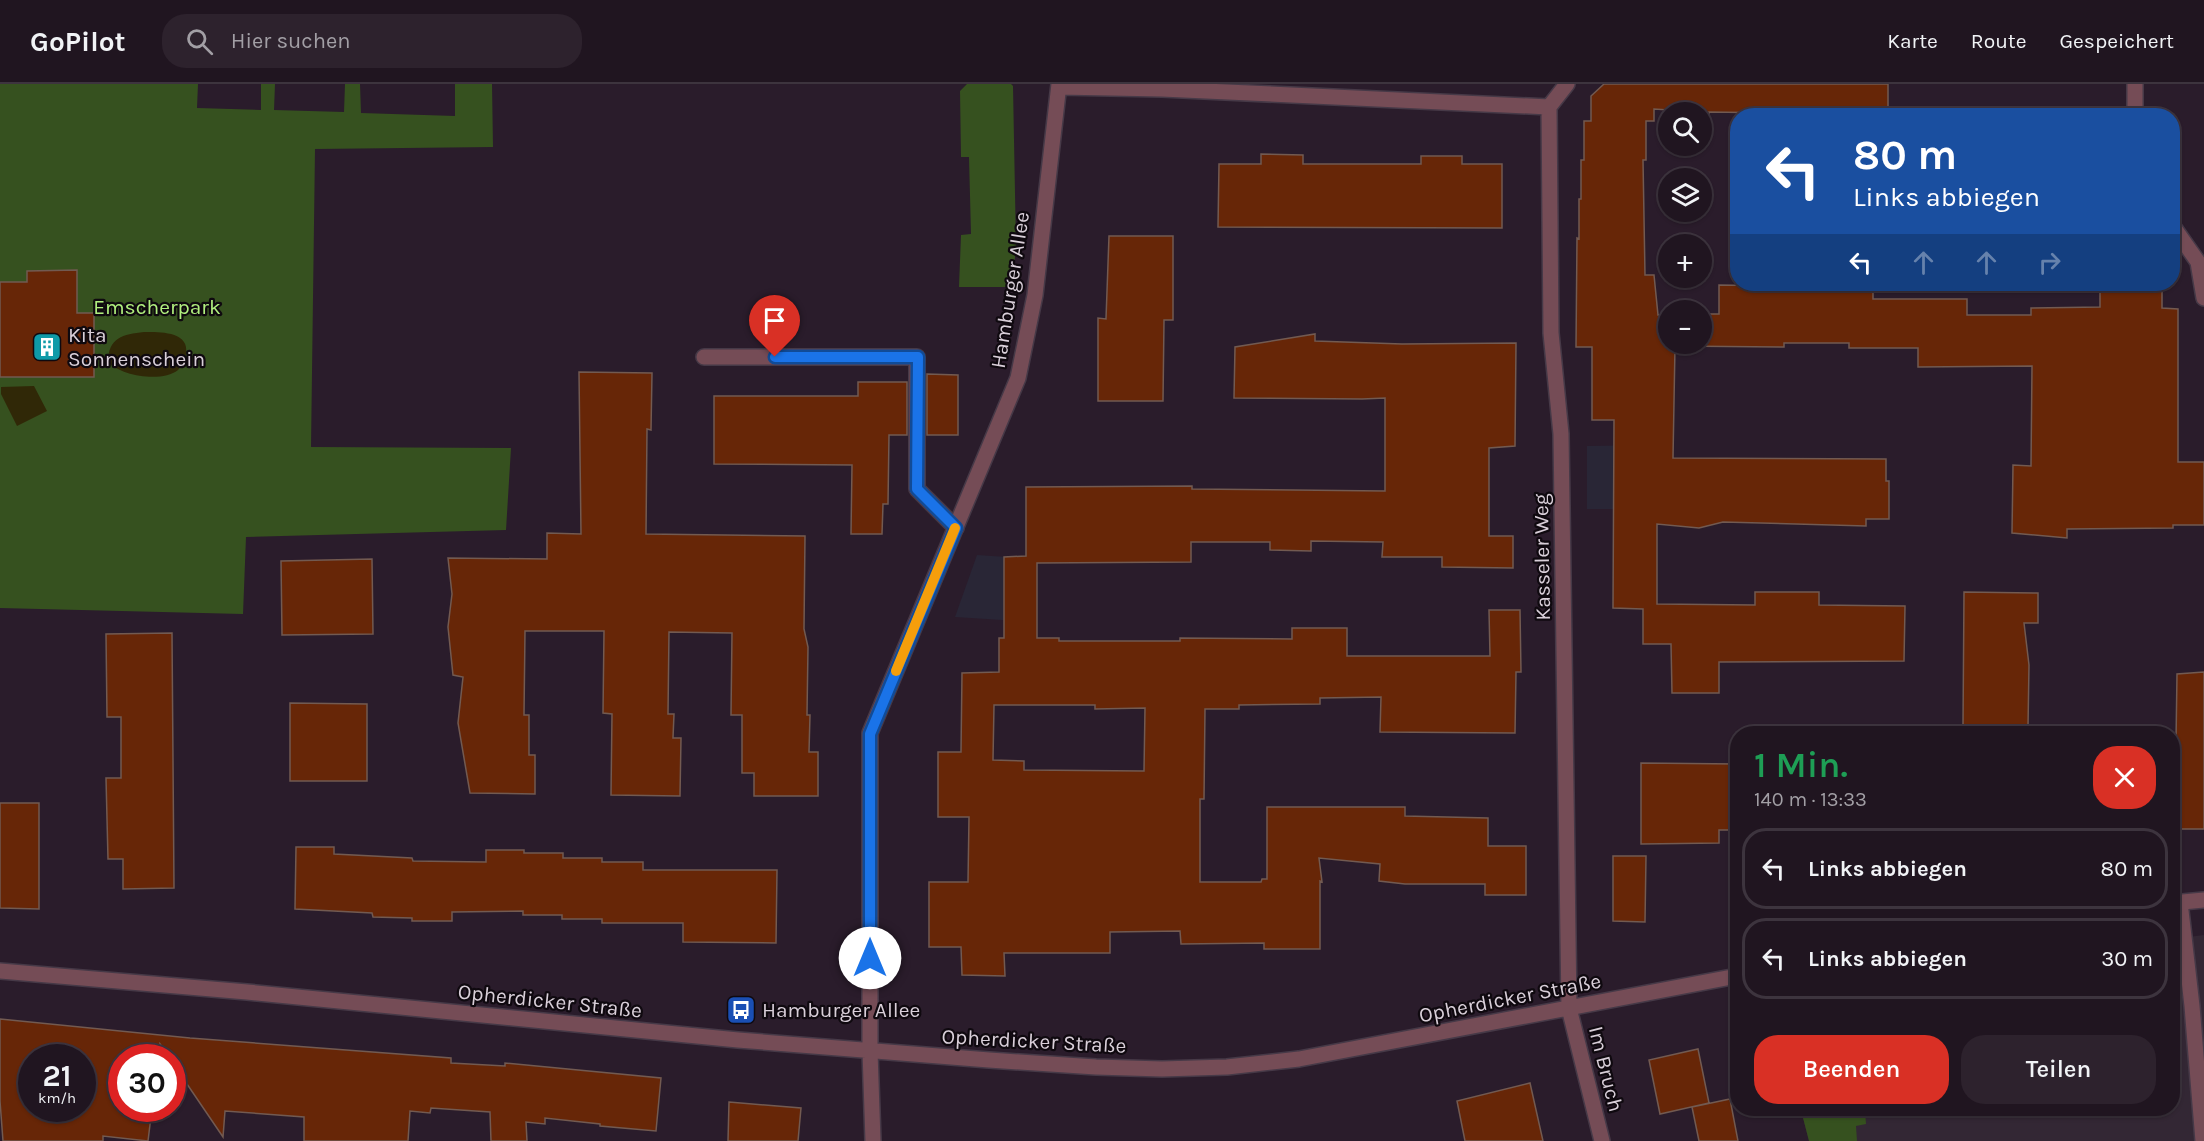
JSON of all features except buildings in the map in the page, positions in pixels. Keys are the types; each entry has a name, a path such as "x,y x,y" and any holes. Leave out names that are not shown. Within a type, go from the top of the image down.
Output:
{"street":[{"path":"1059,85 1549,107 1567,84"},
{"path":"2134,84 2135,108"},
{"name":"Hamburger Allee","path":"873,1141 870,1051 870,734 1018,378 1035,295 1059,85"},
{"name":"Kasseler Weg","path":"1549,107 1551,333 1561,434 1569,1008"},
{"path":"2180,236 2198,262 2204,298"},
{"path":"704,357 918,357 917,489 956,528"},
{"path":"2180,903 2204,900"},
{"path":"2180,929 2192,1006 2203,1141"},
{"name":"Opherdicker Straße","path":"0,971 870,1051 1096,1067 1162,1069 1227,1067 1299,1059 1730,977"},
{"name":"Im Bruch","path":"1569,1008 1602,1141"}],"shaded area":[{"path":"1656,445 1655,509 1587,509 1587,446"},
{"path":"977,555 1037,559 1032,622 955,617"},
{"path":"2204,935 2204,1141 1809,1141 1803,1116 2180,1116 2180,938"}],"green space":[{"name":"Emscherpark","path":"0,84 198,84 197,108 261,110 261,84 275,84 274,110 344,112 345,84 360,84 361,113 455,116 455,84 492,84 493,147 315,149 311,447 511,448 506,530 246,537 243,614 0,608"},
{"path":"967,84 1011,84 1013,86 1016,247 1012,287 959,287 961,235 971,234 969,157 961,157 960,91"},
{"path":"1803,1116 1865,1116 1866,1124 1856,1126 1857,1141 1809,1141"}],"sand":[{"path":"144,332 172,334 183,341 186,354 178,370 162,376 142,376 122,371 108,362 114,342 123,336"},
{"path":"34,386 47,411 17,426 1,394 1,387"}],"slow traffic":[{"path":"896,671 955,528"}],"place":[{"name":"Kita Sonnenschein","path":"47,347"},
{"name":"Hamburger Allee","path":"741,1010"}],"route":[{"path":"775,357 918,357 917,489 956,528 870,734 870,958"}]}
